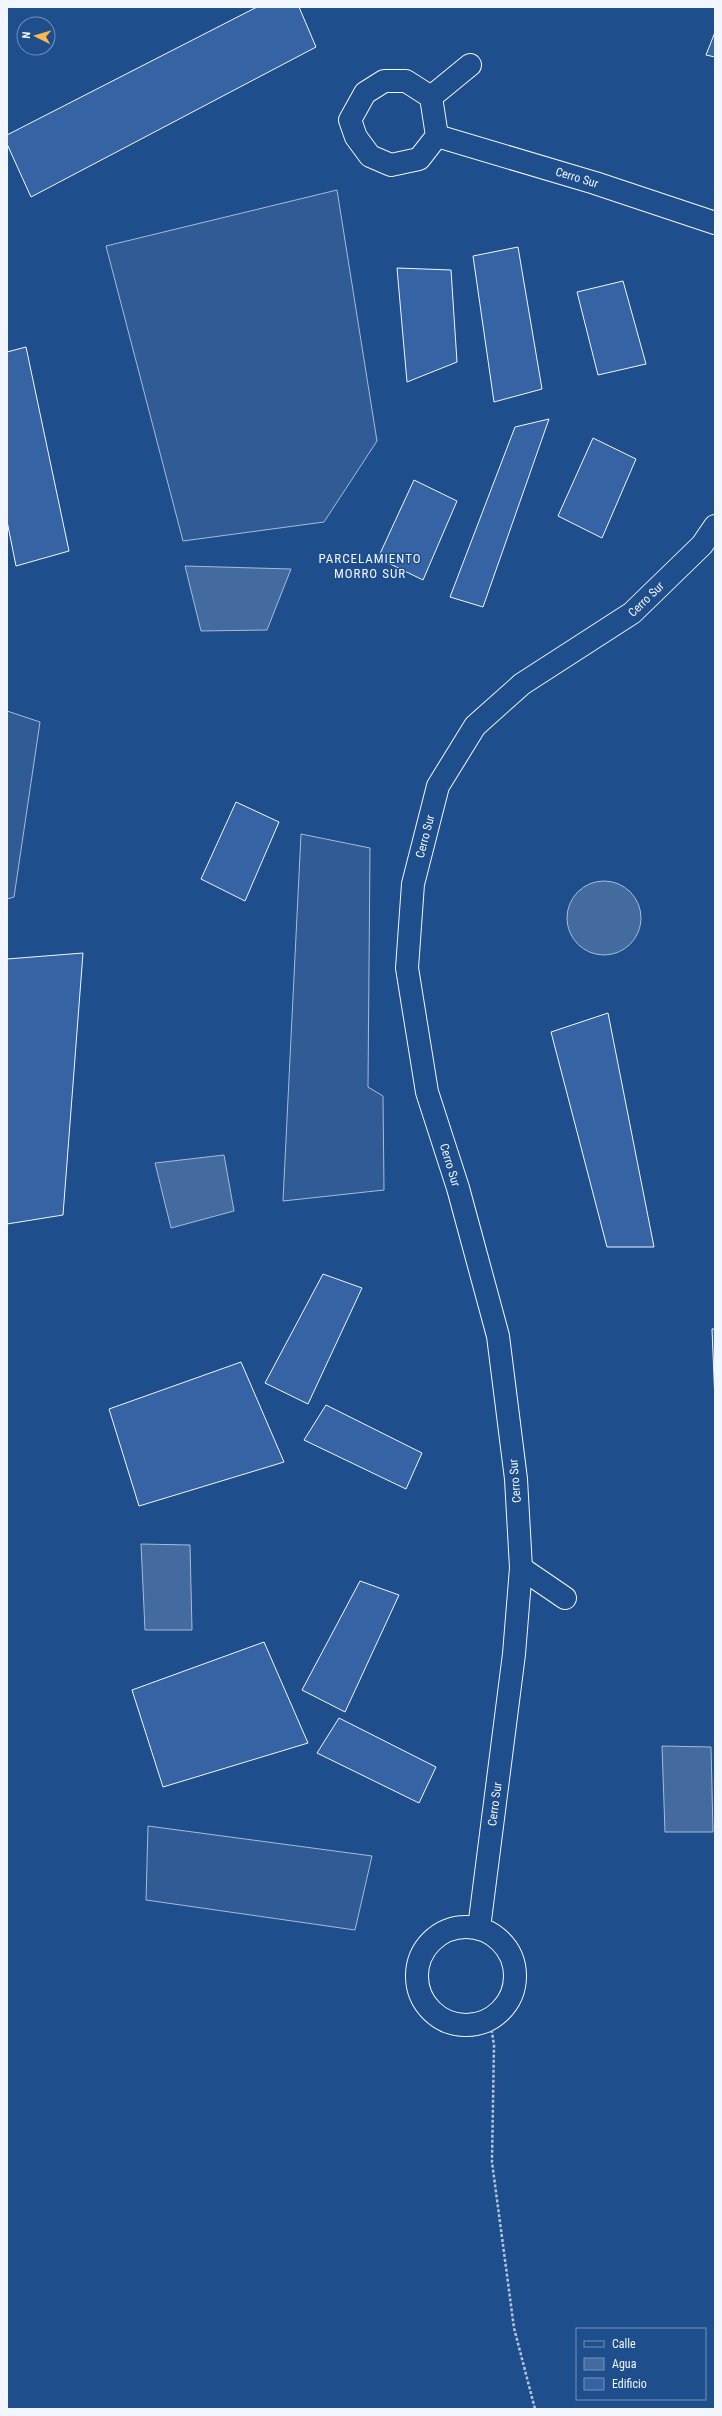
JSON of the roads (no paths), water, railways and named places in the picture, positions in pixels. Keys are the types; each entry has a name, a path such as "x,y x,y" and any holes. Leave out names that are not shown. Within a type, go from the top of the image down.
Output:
{"street":[{"path":"431,97 470,65"},
{"path":"384,81 406,81 431,97 437,136 419,159 391,165 370,156 356,137 350,120 365,93 384,81"},
{"name":"Cerro Sur","path":"437,136 595,183 715,223"},
{"name":"Cerro Sur","path":"479,1928 514,1654 521,1568 516,1479 498,1336 458,1188 427,1092 407,968 413,884 438,786 475,726 522,684 632,613 702,544 715,526"},
{"path":"521,1568 565,1598"},
{"path":"463,1926 479,1928 494,1935 507,1947 514,1962 516,1979 512,1995 503,2010 490,2020 474,2026 457,2025 442,2020 430,2010 420,1997 417,1982 418,1965 423,1951 434,1938 448,1930 463,1926"}],"water":[{"path":"185,566 291,569 267,630 201,631"},
{"path":"604,881 618,884 630,892 638,904 641,918 638,932 630,944 618,952 604,955 590,952 578,944 570,932 567,918 570,904 578,892 590,884"},
{"path":"224,1155 234,1211 171,1228 155,1163"},
{"path":"141,1544 190,1545 192,1630 145,1630"},
{"path":"662,1746 711,1747 713,1832 665,1832"}],"district":[{"name":"PARCELAMIENTO MORRO SUR","path":"370,566"}]}
